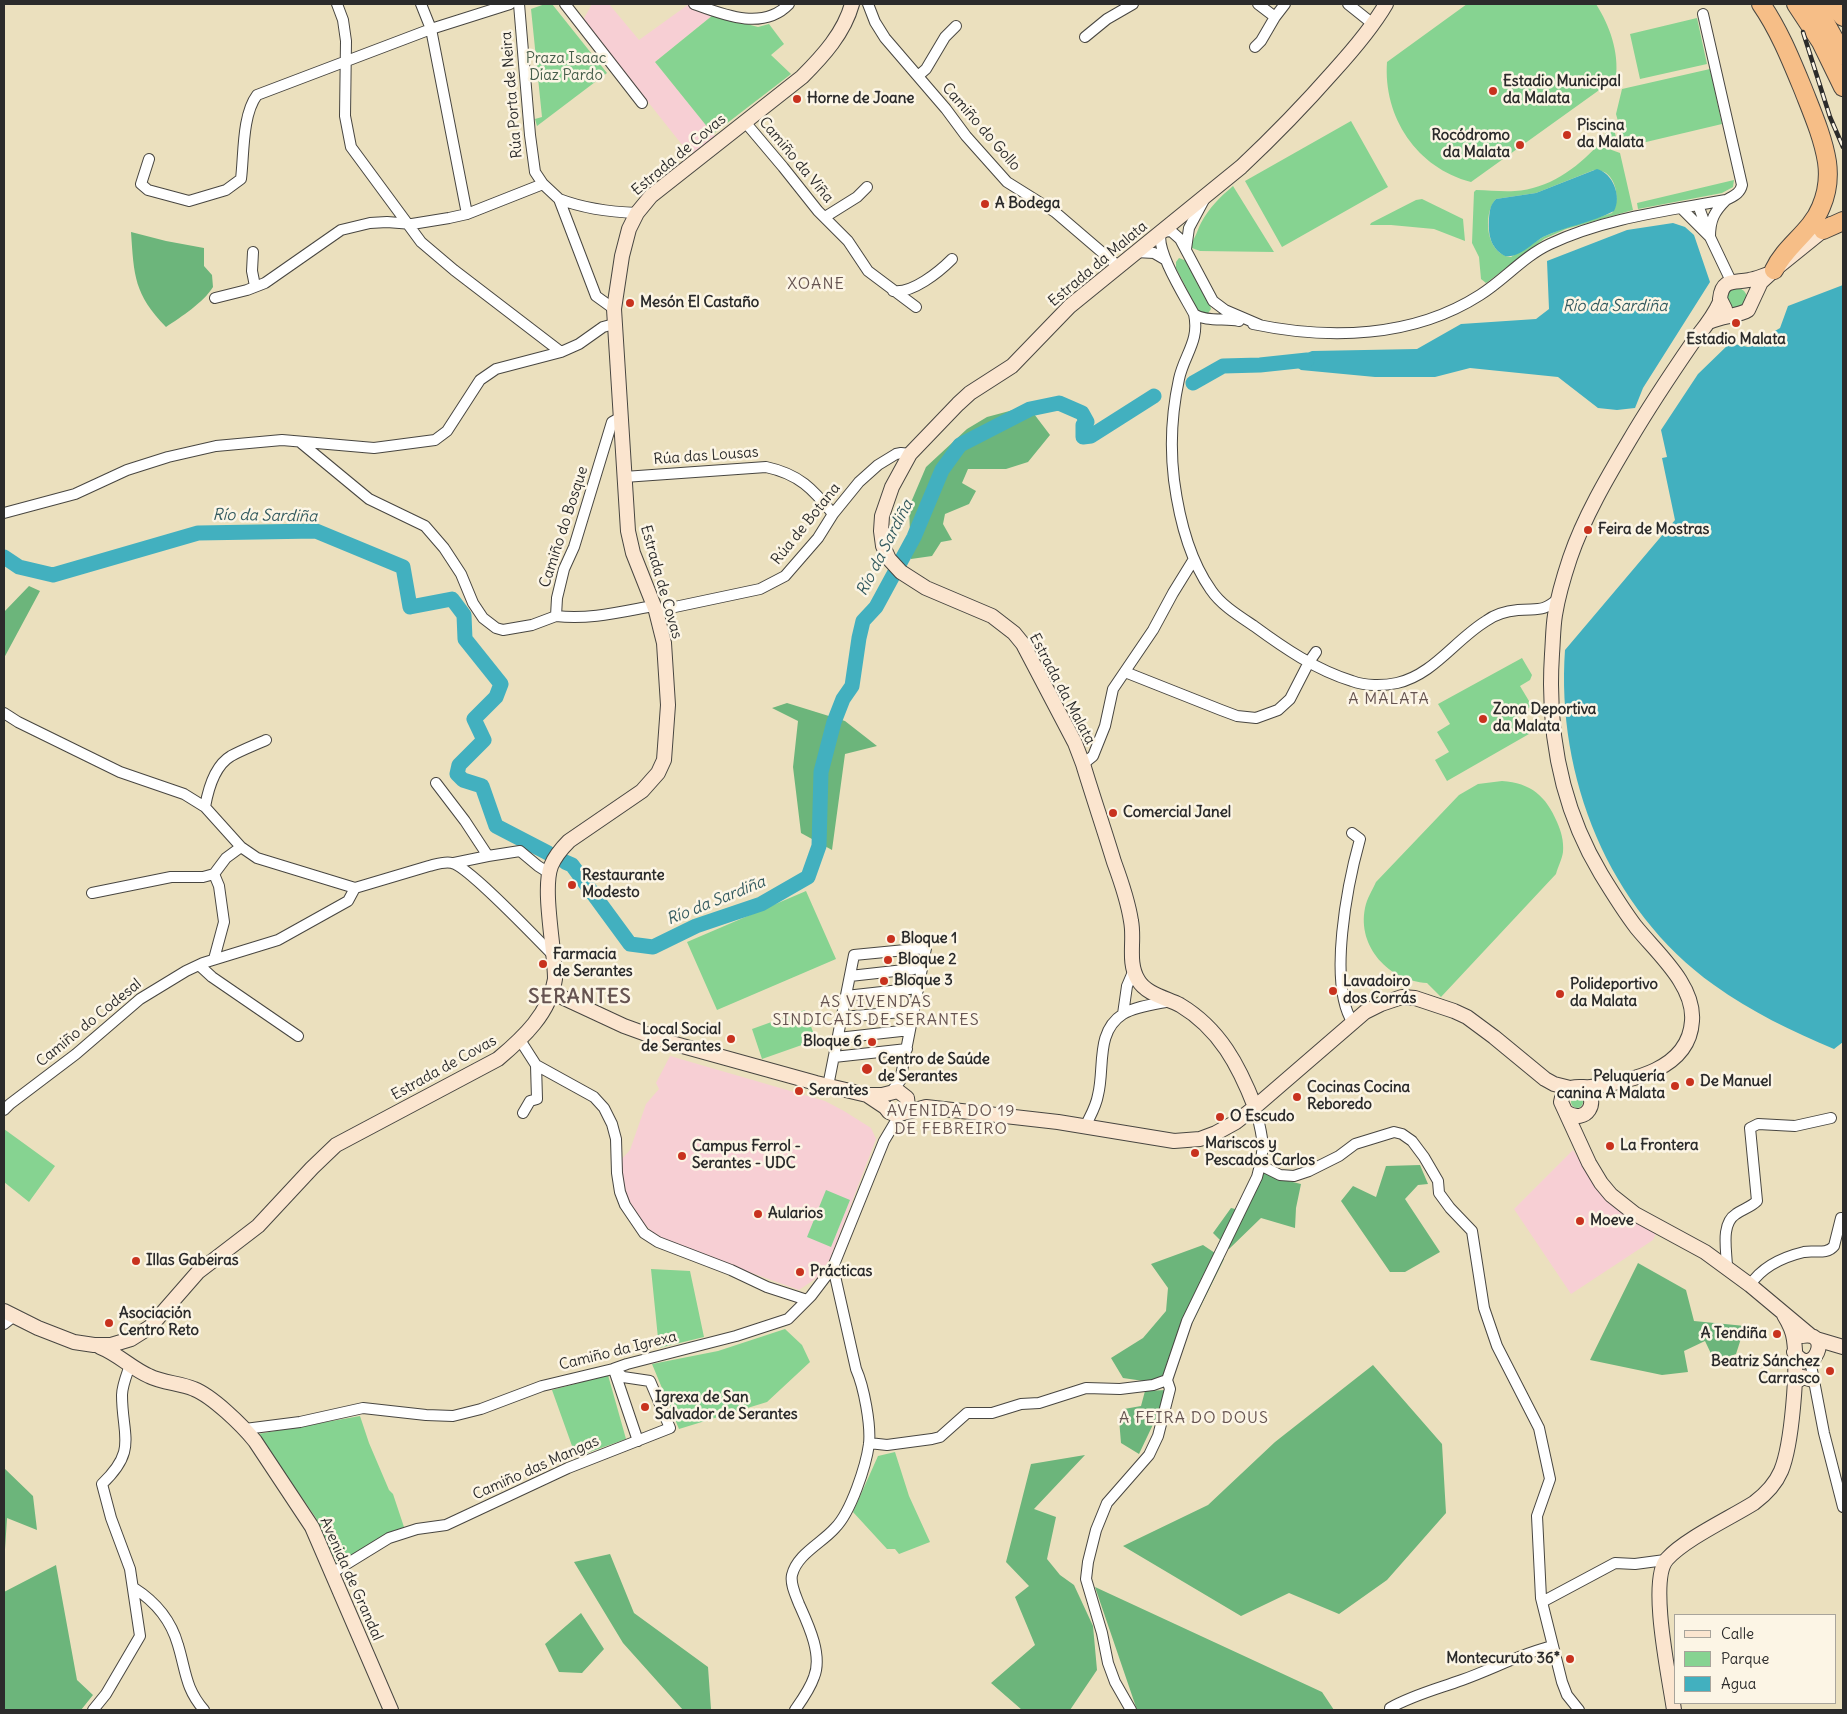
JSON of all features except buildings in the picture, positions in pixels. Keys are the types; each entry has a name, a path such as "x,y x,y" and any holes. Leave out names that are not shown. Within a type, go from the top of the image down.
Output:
{"highway":[{"path":"1761,4 1773,21 1811,110 1825,153 1828,178 1821,207 1813,222 1802,236 1782,255 1771,272"},
{"path":"1796,4 1821,42 1843,87"},
{"path":"1815,4 1843,55"},
{"path":"1834,4 1843,17"},
{"path":"1824,230 1843,221"}],"main road":[{"name":"Estrada de Covas","path":"7,1317 66,1340 94,1345 120,1343 137,1337 150,1327 198,1272 258,1226 336,1145 498,1059 520,1040 542,1012 553,993 555,979 548,894 549,873 555,859 566,845 581,833 642,790 655,777 664,760 668,705 664,643 654,608 629,538 624,477 622,417 614,309 622,256 629,229 637,212 651,196 802,77 822,56 841,30 852,4"},
{"name":"Estrada da Malata","path":"1133,972 1132,922 1083,764 1075,743 1023,644 1014,633 992,616 926,588 900,572 889,559 883,546 882,516 892,487 910,454 970,393 1012,366 1070,306 1241,167 1296,114 1374,24 1386,4"},
{"path":"1709,322 1748,310 1761,282 1843,214"},
{"path":"1564,1107 1564,1093 1576,1088 1622,1081 1663,1067 1676,1057 1688,1041 1692,1009 1684,987 1630,919 1610,889 1585,844 1568,803 1557,756 1551,712 1555,614 1570,558 1601,490 1630,439 1709,322 1720,302 1720,293 1723,288 1736,281 1771,272"},
{"path":"1736,281 1750,287 1754,297"},
{"path":"1720,302 1724,309 1734,314"},
{"path":"1133,972 1139,983 1200,1020 1217,1037 1242,1074 1255,1107"},
{"path":"553,993 645,1035 867,1095 898,1091 926,1107"},
{"path":"867,1095 892,1114 926,1107 1058,1122 1174,1141 1200,1139 1236,1122 1365,1012 1402,997 1415,998 1467,1017 1545,1079 1554,1084 1576,1088 1589,1094 1589,1108 1583,1138 1586,1157"},
{"path":"1545,1079 1564,1107 1586,1157 1601,1183 1624,1206 1649,1222 1694,1244 1750,1285 1813,1338 1819,1347 1795,1386"},
{"path":"1564,1107 1576,1117 1589,1108 1605,1090 1622,1081"},
{"path":"886,1108 885,1098 890,1093"},
{"path":"902,1113 908,1106 906,1096"},
{"path":"1782,1312 1790,1327 1798,1358 1811,1358 1841,1347"},
{"path":"1674,1710 1660,1606 1659,1587 1666,1560 1691,1540 1766,1494 1781,1471 1787,1454 1795,1386 1795,1348 1802,1336 1841,1347"},
{"path":"130,1365 137,1337"},
{"path":"120,1343 130,1365"},
{"name":"Avenida de Grandal","path":"94,1345 111,1352 151,1377 198,1391 245,1429 290,1491 312,1527 391,1710"},
{"path":"1795,1386 1803,1377 1813,1380"}],"street":[{"path":"337,4 343,20 346,41 345,116 351,147 421,242 454,270 562,352"},
{"path":"421,4 431,29 467,214"},
{"path":"149,159 141,184 148,190 189,201 226,190 241,179 246,126 251,106 258,95 431,29 510,4"},
{"name":"Rúa Porta de Neira","path":"519,4 532,160 535,172 543,184 559,199 596,296 614,309"},
{"path":"565,4 642,103"},
{"path":"694,4 723,15 756,20 771,17 789,4"},
{"name":"Camiño do Gollo","path":"868,4 884,38 1007,182 1054,212 1118,266"},
{"path":"1085,37 1107,19 1133,4"},
{"path":"1258,4 1276,17"},
{"path":"1255,47 1285,4"},
{"path":"1348,4 1374,24"},
{"path":"1703,14 1742,185 1738,193 1716,209 1712,216 1710,237"},
{"path":"918,76 926,69 945,37 956,26"},
{"name":"Camiño da Viña","path":"744,122 818,211 848,241 868,271 916,307"},
{"path":"215,298 266,283 341,230 370,223 422,222 467,214 543,184"},
{"name":"Camiño da Viña","path":"825,217 857,197 867,187"},
{"path":"1186,250 1189,228 1207,195"},
{"path":"559,199 610,212 637,212"},
{"path":"1194,314 1202,319 1228,319 1301,332 1337,334 1374,331 1414,323 1444,313 1478,296 1536,251 1552,243 1608,223 1726,200"},
{"path":"1698,205 1710,237 1736,281"},
{"path":"1681,208 1710,237"},
{"path":"1260,325 1225,310 1213,301 1186,250 1173,232 1161,232 1160,244 1166,260 1194,314 1196,333 1181,371 1174,418 1173,459 1177,495 1184,529 1194,559 1205,582 1221,602 1292,653 1354,682 1375,685 1397,683 1423,672 1486,621 1513,611 1547,608 1559,598"},
{"path":"1135,252 1147,251 1166,260"},
{"path":"253,252 252,271 255,286"},
{"path":"893,291 899,292 914,286 939,271 952,259"},
{"path":"4,513 75,494 127,470 168,457 216,446 267,441 374,448 435,440 447,431 480,380 496,369 562,352 579,344 604,327 614,324"},
{"name":"Camiño do Bosque","path":"556,616 557,598 564,569 574,547 612,422 622,417"},
{"path":"300,442 369,499 425,526 444,548 457,568 473,603 483,618 496,628 503,630 532,625 556,616 575,618 654,608"},
{"name":"Rúa de Botana","path":"654,608 760,589 786,576 818,538 833,514 859,482 878,465 896,454 910,454"},
{"name":"Rúa das Lousas","path":"624,477 766,467 784,471 800,479 818,495 833,514"},
{"path":"1083,764 1092,756 1105,726 1113,690 1153,630 1194,559"},
{"path":"1536,610 1554,630"},
{"path":"1124,672 1237,716 1256,718 1278,710 1290,698 1316,652"},
{"path":"4,713 18,722 120,772 184,794 205,807 240,847 257,858 355,888 441,863 454,863 520,851 549,873"},
{"path":"205,807 209,788 218,771 229,757 266,740"},
{"path":"436,783 465,821 488,856"},
{"path":"1352,833 1360,839 1346,902 1341,973 1343,996 1348,1015 1353,1023"},
{"path":"92,893 172,877 202,877 214,874 226,858 240,847"},
{"path":"454,863 476,878 554,956"},
{"path":"214,874 219,886 224,922 214,959"},
{"name":"Camiño do Codesal","path":"4,1110 96,1037 140,999 199,965 278,940 348,901 355,888"},
{"path":"828,1086 854,955 926,948 900,1080 890,1093"},
{"path":"199,965 212,977 298,1036"},
{"path":"850,976 922,968"},
{"path":"1123,1014 1127,986 1133,972"},
{"path":"846,996 918,988"},
{"path":"1086,1127 1099,1094 1103,1046 1110,1025 1131,1010 1171,1001"},
{"path":"842,1017 914,1010"},
{"path":"838,1038 910,1030"},
{"path":"520,1040 536,1065 594,1097 604,1108 612,1124 616,1139 617,1173 620,1192 625,1205 644,1233 658,1242 731,1270 767,1287 808,1300"},
{"path":"834,1057 907,1048"},
{"path":"523,1113 530,1101 537,1099 536,1065"},
{"path":"900,1080 906,1096"},
{"path":"1130,1710 1115,1682 1108,1663 1102,1633 1086,1579 1088,1562 1096,1530 1107,1503 1149,1455 1158,1436 1170,1389 1167,1380 1187,1321 1253,1186 1263,1156 1263,1139 1255,1107"},
{"path":"886,1108 889,1122 887,1134"},
{"path":"887,1134 902,1113"},
{"path":"1727,1268 1726,1232 1730,1220 1733,1216 1757,1201 1750,1128 1758,1124 1795,1126 1831,1118"},
{"path":"1260,1165 1280,1175 1294,1176 1309,1171 1339,1156 1355,1144 1394,1132 1402,1134 1412,1141 1424,1157 1438,1181 1440,1193 1450,1208 1472,1230 1484,1308 1497,1346 1539,1428 1550,1479 1537,1516 1542,1602 1562,1682 1567,1695 1579,1710"},
{"name":"Camiño da Igrexa","path":"245,1429 300,1422 363,1408 453,1416 480,1409 542,1386 736,1336 788,1319 808,1300 833,1267 887,1134"},
{"path":"1750,1285 1762,1271 1793,1255 1806,1251 1831,1250 1834,1246 1841,1218 1843,1218"},
{"path":"795,1710 815,1676 816,1654 812,1633 794,1592 792,1576 797,1564 835,1529 844,1517 852,1502 869,1443 864,1394 856,1370 833,1267"},
{"path":"1811,1358 1813,1380 1824,1433 1843,1507"},
{"path":"93,1710 106,1694 140,1636 130,1569 111,1518 102,1484 118,1465 125,1450 126,1438 122,1394 130,1365"},
{"path":"613,1369 638,1441"},
{"name":"Camiño das Mangas","path":"332,1573 389,1538 417,1530 446,1525 568,1468 670,1428 650,1381 623,1377 613,1369"},
{"path":"869,1443 888,1445 932,1439 940,1436 967,1413 992,1413 1021,1404 1039,1403 1086,1388 1120,1388 1153,1385 1167,1380"},
{"path":"1542,1602 1615,1563 1635,1564 1666,1560"},
{"path":"134,1588 148,1597 169,1621 178,1644 184,1674 195,1700 204,1710"},
{"path":"1390,1710 1390,1708 1407,1699 1462,1680 1529,1651 1552,1646"}],"shaded area":[{"path":"592,4 609,4 639,40 689,4 713,15 655,62 715,136 691,154 683,146 583,20"},
{"path":"670,1056 825,1101 871,1128 876,1139 830,1259 818,1277 799,1290 660,1240 634,1213 623,1194 620,1161 630,1150 646,1104 659,1089 656,1083"},
{"name":"Moeve","path":"1573,1150 1598,1189 1656,1233 1653,1240 1571,1294 1514,1209"}],"green space":[{"name":"Praza Isaac Díaz Pardo","path":"545,4 552,4 607,73 537,126 535,119 542,117 531,9"},
{"name":"Estadio Municipal da Malata","path":"1467,4 1596,4 1609,30 1615,49 1617,68 1616,78 1471,182 1452,175 1435,165 1407,137 1391,102 1387,82 1387,62"},
{"path":"713,15 758,27 769,24 784,44 771,55 791,74 713,134 655,62"},
{"path":"1697,18 1707,64 1640,79 1630,34"},
{"path":"1710,69 1722,124 1625,147 1616,114 1622,89"},
{"path":"1351,121 1388,187 1282,247 1245,181"},
{"path":"1612,122 1619,148 1600,143"},
{"path":"1598,145 1620,153 1633,210 1566,229 1544,239 1486,283 1481,279 1479,257 1472,243 1474,192 1476,190 1515,191 1539,186 1571,170","holes":["1594,170 1606,173 1613,181 1617,198 1612,213 1543,237 1511,257 1503,255 1496,249 1489,233 1488,223 1489,214 1496,199 1536,193"]},
{"path":"1734,180 1733,187 1722,193 1638,209 1637,203"},
{"path":"1233,186 1274,252 1200,251 1192,248 1190,244 1204,218 1215,203"},
{"path":"1422,199 1463,219 1465,241 1434,229 1370,225 1416,200"},
{"path":"131,232 204,248 204,266 212,275 213,287 198,304 166,327 147,304 138,284 133,261"},
{"path":"1179,258 1187,261 1210,305 1211,309 1206,316 1198,311 1176,268 1176,262"},
{"path":"1737,288 1744,291 1747,298 1744,305 1737,308 1730,305 1727,298 1730,291"},
{"path":"1028,406 1050,435 1028,462 1006,469 968,469 962,483 976,491 969,504 945,514 943,524 952,540 941,542 932,556 911,559 909,507 926,467 967,429 987,417"},
{"path":"29,586 40,591 4,658 4,612"},
{"name":"Zona Deportiva da Malata","path":"1522,658 1532,675 1530,680 1520,686 1532,706 1517,715 1529,734 1447,781 1435,760 1449,752 1437,732 1450,724 1438,704"},
{"path":"787,703 845,721 877,746 845,754 832,850 801,833 793,767 798,721 772,708"},
{"name":"Zona Deportiva da Malata","path":"1502,781 1512,782 1529,788 1536,792 1548,805 1557,822 1563,840 1562,857 1556,874 1441,997 1427,983 1413,981 1400,976 1379,959 1371,948 1366,936 1364,922 1366,904 1376,882 1459,795 1478,784"},
{"path":"806,891 836,959 717,1010 687,942"},
{"path":"805,1010 816,1040 762,1059 752,1029"},
{"path":"1575,1096 1579,1096 1583,1102 1579,1108 1575,1108 1571,1104 1571,1100"},
{"path":"4,1129 55,1166 29,1202 4,1182"},
{"path":"1420,1165 1428,1184 1418,1185 1405,1199 1440,1252 1405,1272 1390,1272 1341,1201 1353,1186 1376,1197 1386,1166"},
{"path":"1264,1172 1276,1178 1301,1184 1296,1208 1295,1228 1261,1218 1229,1249 1213,1233 1231,1208 1244,1211"},
{"path":"826,1190 850,1200 831,1247 807,1237"},
{"path":"1203,1245 1224,1259 1187,1334 1171,1385 1123,1378 1111,1358 1143,1338 1166,1311 1168,1288 1151,1264"},
{"path":"1638,1263 1686,1290 1694,1321 1745,1326 1736,1354 1715,1362 1705,1341 1684,1351 1688,1372 1662,1375 1590,1360"},
{"path":"651,1269 690,1271 704,1337 659,1348"},
{"path":"785,1329 802,1345 810,1362 767,1402 679,1429 652,1364 718,1351"},
{"path":"1373,1365 1442,1444 1446,1513 1387,1580 1339,1614 1289,1593 1241,1616 1123,1546 1208,1505 1275,1442"},
{"path":"608,1375 626,1439 576,1457 552,1390"},
{"path":"1166,1390 1157,1416 1139,1454 1121,1443 1119,1419 1124,1409 1141,1406 1145,1391"},
{"path":"360,1416 369,1443 389,1490 393,1494 404,1527 336,1565 316,1518 258,1434"},
{"path":"895,1452 909,1496 930,1542 899,1554 895,1549 887,1549 853,1512 878,1456"},
{"path":"1085,1455 1034,1509 1056,1517 1047,1559 1060,1575 1074,1585 1093,1626 1097,1670 1070,1710 1022,1710 991,1683 1035,1645 1015,1597 1029,1586 1006,1562 1031,1464"},
{"path":"4,1468 33,1496 37,1530 7,1518 4,1565"},
{"path":"610,1554 634,1613 708,1667 711,1709 683,1710 623,1643 574,1562"},
{"path":"56,1565 77,1680 93,1695 81,1710 4,1710 4,1592"},
{"path":"1095,1587 1322,1692 1334,1710 1137,1710"},
{"path":"581,1613 604,1649 582,1673 559,1672 545,1644"}],"water":[{"path":"1597,169 1608,175 1615,186 1617,199 1614,211 1597,219 1543,237 1516,255 1505,256 1496,249 1491,240 1489,218 1491,208 1496,199 1536,193"},
{"name":"Río da Sardiña","path":"1673,223 1685,227 1694,235 1710,282 1643,388 1635,408 1617,410 1598,408 1558,377 1470,368 1435,377 1375,377 1301,370 1288,361 1312,351 1417,349 1461,324 1536,319 1549,309 1547,261 1627,230"},
{"path":"1843,285 1843,1042 1834,1049 1742,1004 1714,985 1677,954 1645,918 1618,879 1596,836 1580,791 1570,745 1564,697 1565,650 1675,520 1662,458 1667,457 1661,430 1698,374 1730,343 1748,347 1780,328 1788,306"}],"waterway":[{"name":"Río da Sardiña","path":"1193,383 1223,366 1260,365 1307,360"},
{"name":"Río da Sardiña","path":"565,862 572,865 630,944 653,947 696,926 761,904 808,877 819,846 821,772 834,722 843,699 852,686 863,621 876,607 914,537 942,470 960,445 1030,409 1059,403 1082,413 1087,422 1083,425 1083,437 1091,436 1154,396"},
{"name":"Río da Sardiña","path":"4,557 19,567 53,575 198,533 316,531 403,567 410,607 452,599 464,615 465,639 501,684 496,697 474,719 484,740 459,765 457,774 463,780 482,786 496,826 548,853"}],"railway":[{"path":"1803,32 1830,117 1843,147"}],"place":[{"name":"Estadio Municipal da Malata","path":"1493,91"},
{"name":"Horne de Joane","path":"797,99"},
{"name":"Piscina da Malata","path":"1567,135"},
{"name":"Rocódromo da Malata","path":"1520,145"},
{"name":"A Bodega","path":"985,204"},
{"name":"Mesón El Castaño","path":"630,303"},
{"name":"Estadio Malata","path":"1736,323"},
{"name":"Feira de Mostras","path":"1588,530"},
{"name":"Zona Deportiva da Malata","path":"1483,719"},
{"name":"Comercial Janel","path":"1113,813"},
{"name":"Restaurante Modesto","path":"572,885"},
{"name":"Bloque 1","path":"891,939"},
{"name":"Bloque 2","path":"888,960"},
{"name":"Farmacia de Serantes","path":"543,964"},
{"name":"Bloque 3","path":"884,981"},
{"name":"Lavadoiro dos Corrás","path":"1333,991"},
{"name":"Polideportivo da Malata","path":"1560,994"},
{"name":"Local Social de Serantes","path":"731,1039"},
{"name":"Bloque 6","path":"872,1042"},
{"name":"Centro de Saúde de Serantes","path":"867,1069"},
{"name":"De Manuel","path":"1690,1082"},
{"name":"Peluquería canina A Malata","path":"1675,1086"},
{"name":"Serantes","path":"799,1091"},
{"name":"Cocinas Cocina Reboredo","path":"1297,1097"},
{"name":"O Escudo","path":"1220,1117"},
{"name":"La Frontera","path":"1610,1146"},
{"name":"Mariscos y Pescados Carlos","path":"1195,1153"},
{"name":"Campus Ferrol - Serantes - UDC","path":"682,1156"},
{"name":"Aularios","path":"758,1214"},
{"name":"Moeve","path":"1580,1221"},
{"name":"Illas Gabeiras","path":"136,1261"},
{"name":"Prácticas","path":"800,1272"},
{"name":"Asociación Centro Reto","path":"109,1323"},
{"name":"A Tendiña","path":"1777,1334"},
{"name":"Beatriz Sánchez Carrasco","path":"1830,1371"},
{"name":"Igrexa de San Salvador de Serantes","path":"645,1407"},
{"name":"Montecuruto 36*","path":"1570,1659"}],"district":[{"name":"XOANE","path":"816,284"},
{"name":"A MALATA","path":"1389,699"},
{"name":"SERANTES","path":"580,997"},
{"name":"AS VIVENDAS SINDICAIS DE SERANTES","path":"876,1011"},
{"name":"AVENIDA DO 19 DE FEBREIRO","path":"951,1120"},
{"name":"A FEIRA DO DOUS","path":"1194,1418"}]}
